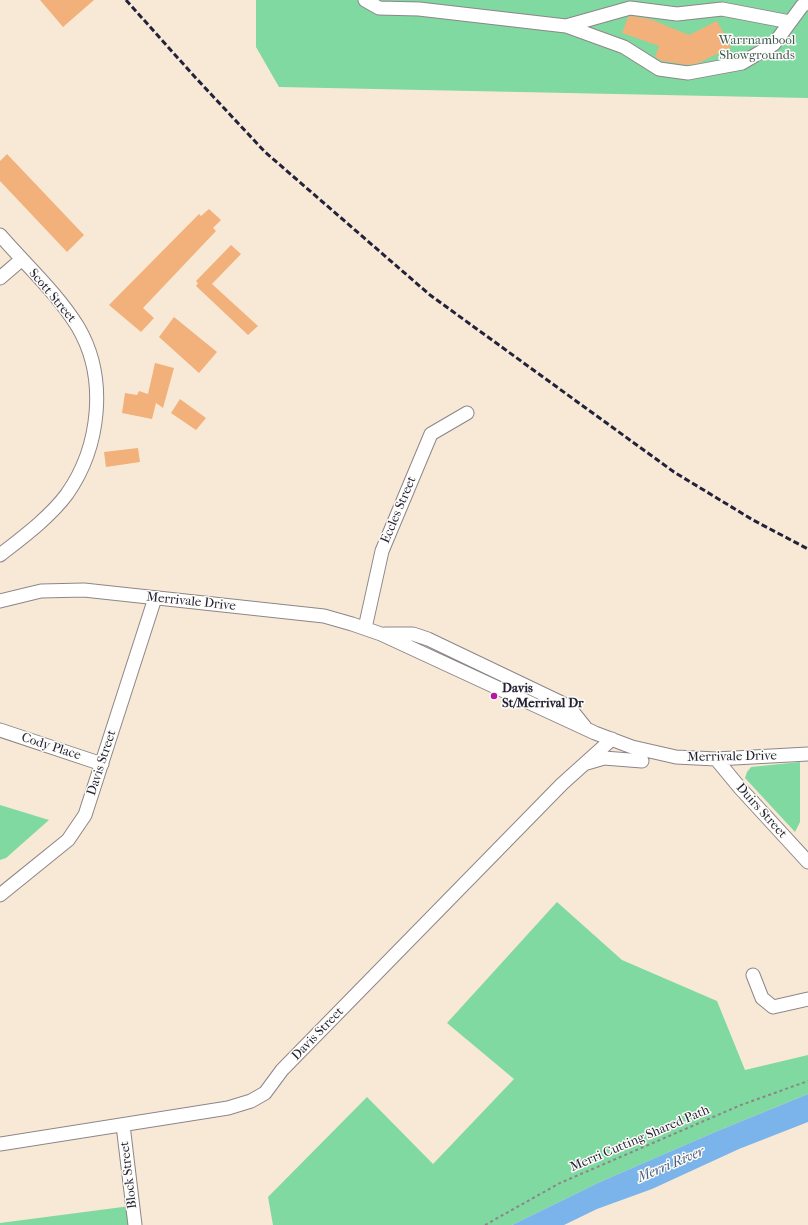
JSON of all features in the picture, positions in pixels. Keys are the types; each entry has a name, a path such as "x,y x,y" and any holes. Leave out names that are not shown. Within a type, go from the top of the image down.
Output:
{"street":[{"path":"365,0 378,8 419,9 566,26 624,47 659,69 688,73 742,63 774,44 802,6 808,2"},
{"path":"566,26 630,8 677,14 722,8 790,22"},
{"name":"Scott Street","path":"0,235 58,300 70,315 84,340 94,374 96,418 93,435 83,465 66,494 48,514 3,553"},
{"path":"0,278 21,260"},
{"name":"Eccles Street","path":"365,628 382,551 431,434 467,413"},
{"path":"0,588 5,599"},
{"name":"Merrivale Drive","path":"5,599 42,591 84,590 309,614 338,619 381,634 592,731 612,739 661,754 685,758 716,759 808,754"},
{"name":"Davis Street","path":"0,895 58,850 76,830 85,815 155,598"},
{"name":"Cody Place","path":"0,730 102,764"},
{"name":"Davis Street","path":"562,784 590,747 592,731"},
{"name":"Davis Street","path":"0,1144 228,1108 251,1101 265,1092 282,1070 562,784 612,739"},
{"path":"583,765 601,759 642,761"},
{"name":"Duirs Street","path":"716,759 740,788 808,862"},
{"path":"753,975 762,998 773,1008 808,999"},
{"name":"Block Street","path":"123,1125 135,1225"}],"path":[{"name":"Merri Cutting Shared Path","path":"485,1225 560,1183 741,1105 808,1081"}],"green space":[{"name":"Warrnambool Showgrounds","path":"256,0 808,0 808,98 279,87 256,47"},
{"path":"800,762 800,822 795,832 745,778 751,767"},
{"path":"0,805 49,820 6,858 0,860"},
{"path":"557,902 622,960 717,1001 745,1070 808,1055 808,1094 715,1132 600,1182 512,1225 273,1225 268,1197 367,1097 433,1164 514,1079 447,1023"},
{"path":"138,1205 141,1225 0,1225 0,1223"}],"water":[{"name":"Merri River","path":"808,1094 808,1122 739,1149 652,1189 597,1209 564,1225 512,1225 600,1182 715,1132"}],"building":[{"path":"40,0 94,0 63,27"},
{"path":"631,16 650,19 689,35 717,21 731,47 699,63 688,65 662,61 655,57 659,46 622,33 628,17"},
{"path":"7,154 84,235 67,252 0,181 0,161"},
{"path":"209,209 221,220 213,228 216,231 143,308 154,318 141,332 109,305 199,214 201,216"},
{"path":"231,245 241,254 212,284 258,326 248,335 196,286 198,283 196,281"},
{"path":"174,317 217,352 199,373 159,337"},
{"path":"155,363 174,368 163,408 156,403 152,419 122,413 125,393 137,395 139,391 148,394"},
{"path":"180,399 206,418 196,430 171,413"},
{"path":"138,448 140,462 106,467 104,452"}],"railway":[{"path":"126,0 265,152 430,295 674,472 753,520 808,549"}],"place":[{"name":"Davis St/Merrival Dr","path":"494,696"}]}
